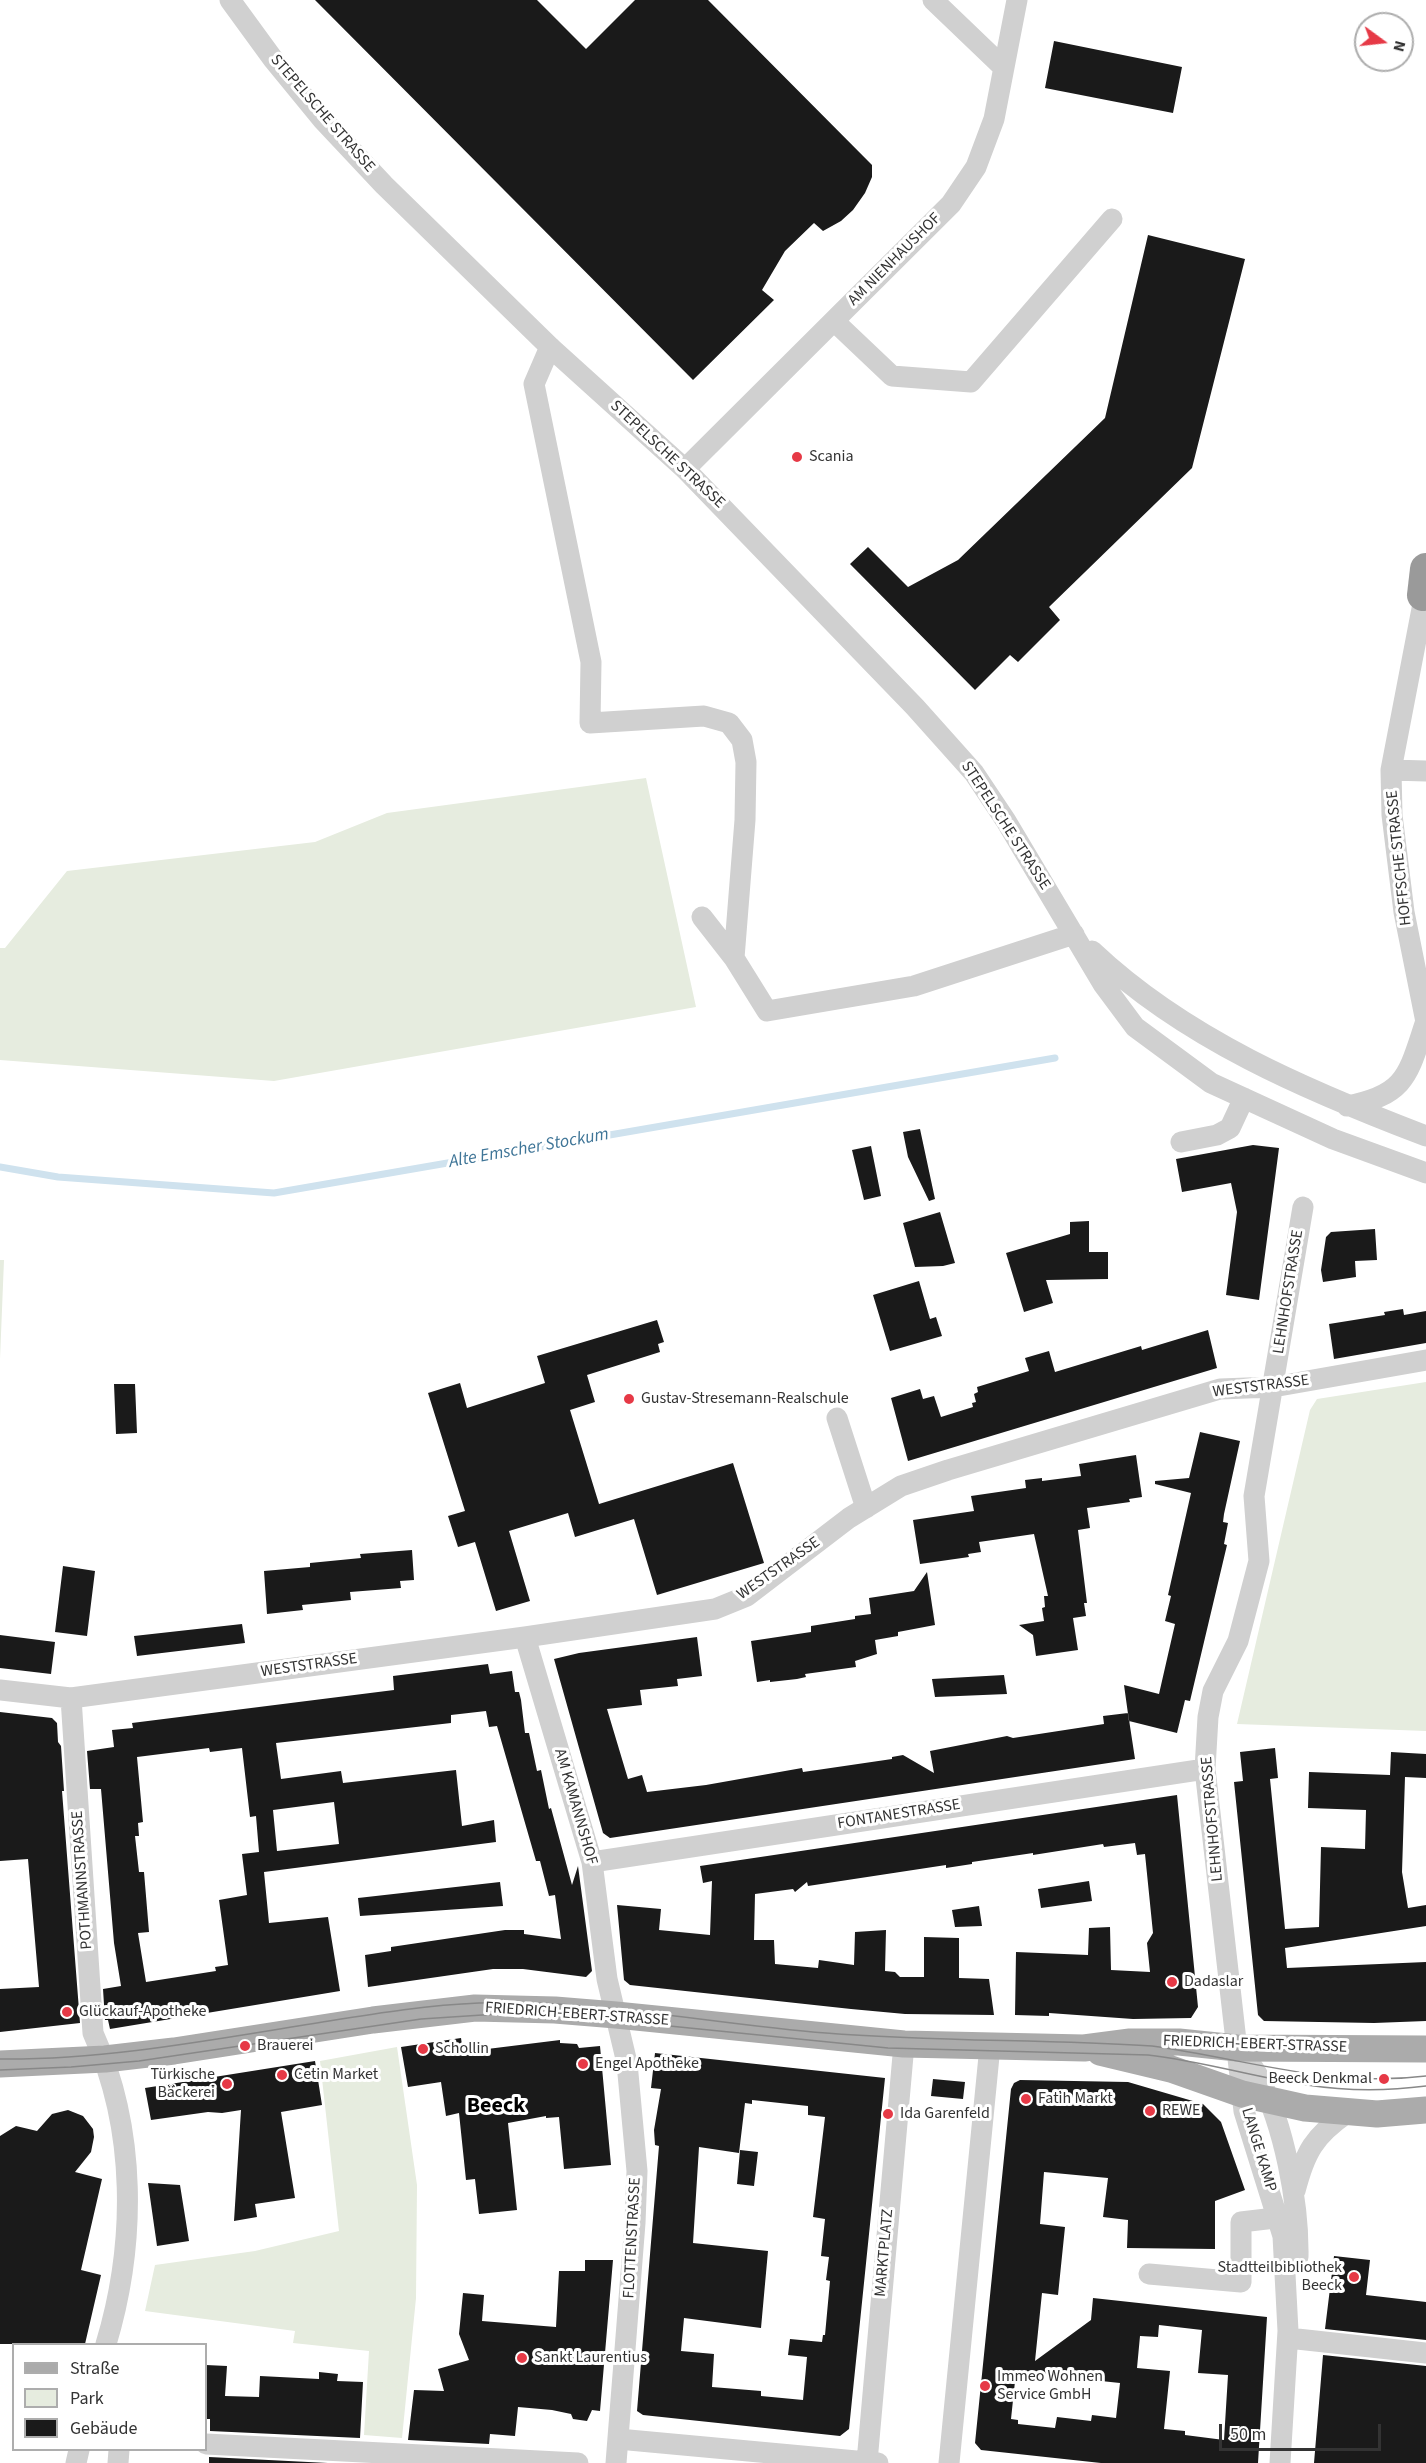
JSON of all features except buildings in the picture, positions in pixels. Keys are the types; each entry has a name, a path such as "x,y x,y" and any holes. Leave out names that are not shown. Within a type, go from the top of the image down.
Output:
{"main road":[{"name":"FRIEDRICH-EBERT-STRASSE","path":"0,2064 105,2059 174,2051 373,2020 475,2008 616,2014 904,2044 1084,2048 1110,2043 1179,2042 1237,2048 1426,2049"},
{"name":"FRIEDRICH-EBERT-STRASSE","path":"1084,2048 1171,2069 1242,2094 1314,2110 1377,2114 1426,2110"}],"street":[{"name":"STEPELSCHE STRASSE","path":"230,0 273,59 323,120 384,185 550,347 686,469 974,772 1103,984 1136,1027 1211,1083 1333,1139 1426,1173"},
{"path":"933,0 1004,68"},
{"name":"AM NIENHAUSHOF","path":"686,469 951,204 975,167 994,119 1017,0"},
{"path":"834,321 892,376 971,382 1112,219"},
{"path":"550,347 534,384 591,662 590,723 704,716 729,723 742,740 746,762 745,820 734,958"},
{"name":"HOFFSCHE STRASSE","path":"1425,584 1392,770 1392,815 1404,912 1426,1022"},
{"path":"1392,770 1426,771"},
{"path":"702,917 734,958 767,1011 914,986 1074,934"},
{"name":"STEPELSCHE STRASSE","path":"1074,934 1115,972 1163,1007 1238,1054 1347,1106 1426,1136"},
{"path":"1347,1106 1371,1101 1392,1092 1406,1074 1426,1022"},
{"path":"1180,1142 1217,1136 1230,1128 1244,1098"},
{"name":"LEHNHOFSTRASSE","path":"1237,2048 1205,1769 1208,1718 1213,1691 1238,1641 1259,1561 1254,1496 1303,1207"},
{"name":"WESTSTRASSE","path":"0,1690 71,1698 715,1610 747,1596 866,1508 902,1486 948,1470 1220,1389 1273,1387 1426,1360"},
{"path":"837,1418 866,1508"},
{"name":"AM KAMANNSHOF","path":"525,1637 592,1862 607,1979 616,2014"},
{"name":"POTHMANNSTRASSE","path":"71,1698 93,2033 105,2059 116,2099 127,2179 128,2218 121,2286 106,2343"},
{"name":"FONTANESTRASSE","path":"592,1862 1205,1769"},
{"name":"FLOTTENSTRASSE","path":"616,2014 627,2063 637,2171 616,2463"},
{"name":"MARKTPLATZ","path":"872,2462 904,2044"},
{"path":"949,2463 990,2046"},
{"name":"LANGE KAMP","path":"1237,2048 1248,2127 1290,2209"},
{"name":"LANGE KAMP","path":"1237,2048 1258,2076 1270,2101 1290,2209 1284,2245 1288,2334 1280,2463"},
{"path":"1149,2274 1241,2282 1241,2222 1290,2209 1302,2166 1311,2145 1326,2128 1347,2113"},
{"path":"1288,2334 1426,2353"},
{"path":"618,2439 872,2462"},
{"path":"207,2444 429,2460 578,2463"}],"green space":[{"path":"646,778 696,1007 274,1081 0,1060 0,948 5,948 67,871 315,842 387,813"},
{"path":"0,1260 4,1260 0,1359"},
{"path":"1426,1382 1426,1731 1237,1724 1310,1410 1317,1399"},
{"path":"397,2047 417,2185 416,2298 402,2438 364,2435 369,2351 293,2343 295,2331 145,2311 155,2265 255,2251 339,2231 320,2061"}],"waterway":[{"name":"Alte Emscher Stockum","path":"0,1167 58,1177 274,1193 1055,1058"}],"tram line":[{"path":"0,2059 124,2052 404,2010 460,2004 522,2003 609,2008 783,2029 867,2036 1152,2046 1321,2075 1390,2079 1426,2076"},
{"path":"0,2070 139,2061 421,2019 513,2013 600,2019 888,2048 1148,2055 1287,2082 1337,2088 1396,2089 1426,2086"}],"place":[{"name":"Scania","path":"797,457"},
{"name":"Gustav-Stresemann-Realschule","path":"629,1399"},
{"name":"Dadaslar","path":"1172,1982"},
{"name":"Glückauf-Apotheke","path":"67,2012"},
{"name":"Brauerei","path":"245,2046"},
{"name":"Schollin","path":"423,2049"},
{"name":"Engel Apotheke","path":"583,2064"},
{"name":"Cetin Market","path":"282,2075"},
{"name":"Beeck Denkmal","path":"1384,2079"},
{"name":"Türkische Bäckerei","path":"227,2084"},
{"name":"Fatih Markt","path":"1026,2099"},
{"name":"REWE","path":"1150,2111"},
{"name":"Ida Garenfeld","path":"888,2114"},
{"name":"Stadtteilbibliothek Beeck","path":"1354,2277"},
{"name":"Sankt Laurentius","path":"522,2358"},
{"name":"Immeo Wohnen Service GmbH","path":"985,2386"}],"district":[{"name":"Beeck","path":"496,2107"}]}
